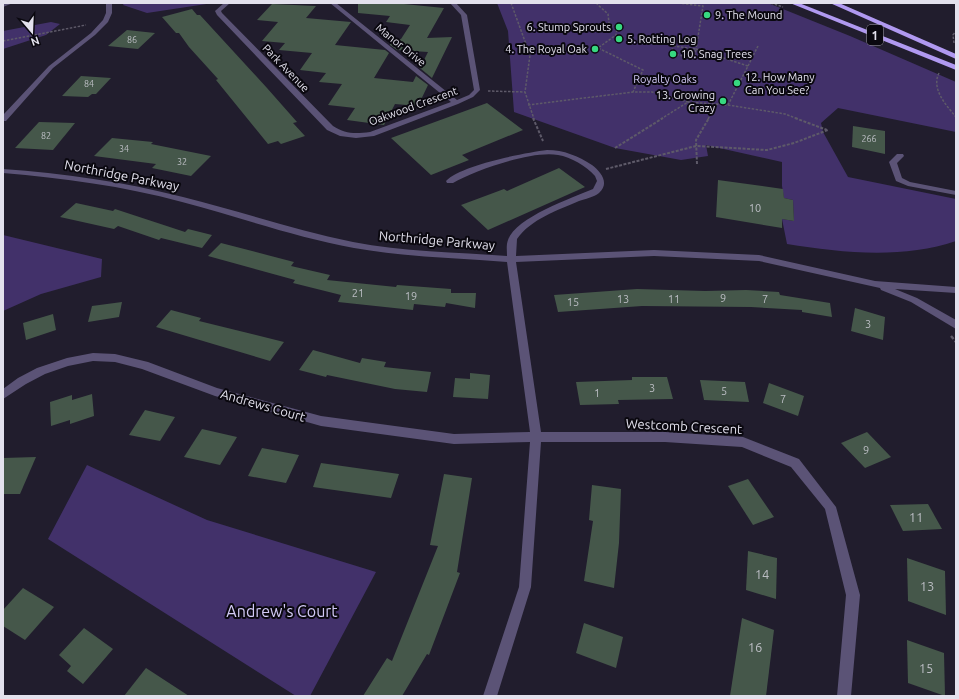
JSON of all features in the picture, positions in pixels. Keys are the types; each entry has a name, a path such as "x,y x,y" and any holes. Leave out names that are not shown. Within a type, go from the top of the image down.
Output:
{"highway":[{"name":"1","path":"793,3 956,68"},
{"name":"1","path":"834,3 956,57"},
{"path":"850,3 899,26 953,45"}],"street":[{"path":"3,5 10,3"},
{"path":"3,119 51,67 93,34 106,21 109,13 109,3"},
{"name":"Park Avenue","path":"226,3 218,11 219,14 330,128 340,134 356,136"},
{"name":"Manor Drive","path":"333,3 456,103"},
{"name":"Oakwood Crescent","path":"356,136 371,134 456,103 471,96 477,90 464,15 453,3"},
{"path":"450,181 456,176 540,152 568,155 596,172 602,179 602,183 596,191 540,216 521,228 513,238 511,259 536,437 524,587 490,696"},
{"path":"900,156 893,162 899,179 908,184 956,193"},
{"name":"Northridge Parkway","path":"3,171 56,176 144,191 181,199 295,231 354,245 413,252 511,259 654,253 705,254 759,258 784,262 875,284 914,300 956,325"},
{"name":"Northridge Parkway","path":"875,284 956,290"},
{"name":"Andrews Court","path":"3,395 22,380 41,371 67,362 93,357 115,358 144,365 215,392 320,421 454,439 536,437"},
{"name":"Westcomb Crescent","path":"536,437 665,437 743,442 794,463 830,507 853,595 844,696"}],"path":[{"path":"511,3 530,55 525,92 528,105 548,152"},
{"path":"598,3 597,4 608,14 609,23 617,29 616,35 598,48 643,70 633,92"},
{"path":"678,3 703,6 696,50 694,58 678,55 672,51 673,46 680,45 696,50 748,66"},
{"path":"3,42 106,21"},
{"path":"953,45 953,35 956,31"},
{"path":"728,105 758,46"},
{"path":"941,70 936,77 936,83 939,92 956,118"},
{"path":"477,90 525,92"},
{"path":"528,105 633,92 652,92 688,102 728,105 785,114 828,130 794,143 767,150 696,146 596,172"},
{"path":"615,148 688,102"},
{"path":"697,164 696,140 718,104"}],"green space":[{"path":"124,3 213,3 147,13 123,5"},
{"name":"Royalty Oaks","path":"497,3 768,3 850,36 956,82 956,132 838,108 821,123 823,132 848,177 956,199 956,241 936,247 915,250 872,253 829,250 787,244 782,219 794,221 793,200 784,198 782,186 782,162 706,145 708,156 681,160 615,148 514,112 508,31"},
{"path":"51,22 60,24 46,35 3,49 3,31"},
{"path":"3,235 102,259 101,277 41,294 3,311"},
{"name":"Andrew's Court","path":"87,465 207,520 376,572 310,696 296,696 48,539"}],"building":[{"path":"358,3 394,3 444,8 427,38 452,37 432,78 420,68 428,52 397,50 390,45 390,40 401,39 410,25 386,22 390,16 358,13"},
{"path":"272,4 316,6 306,18 351,22 335,45 385,50 389,53 374,78 413,82 416,76 428,85 418,106 395,104 384,125 347,120 355,108 328,105 342,84 319,82 326,73 300,70 312,53 279,50 285,43 262,41 278,22 257,20"},
{"path":"192,9 197,15 200,15 267,88 297,122 293,123 305,136 281,144 278,141 268,144 216,80 218,79 189,47 179,33 176,33 162,17"},
{"path":"127,30 155,33 138,49 108,46"},
{"path":"81,76 111,78 96,94 92,94 88,97 62,96"},
{"path":"487,103 523,130 462,155 469,160 431,175 391,138"},
{"path":"39,122 75,123 53,150 15,148"},
{"path":"853,126 885,131 885,154 852,147"},
{"path":"112,138 153,142 151,144 211,156 191,176 152,168 156,164 94,156"},
{"path":"559,168 585,187 488,230 461,205 504,189 507,191"},
{"path":"718,180 783,189 784,198 793,200 794,221 782,219 782,228 716,217"},
{"path":"76,203 113,211 115,209 185,232 188,229 212,235 202,248 161,238 159,240 118,226 114,229 60,217"},
{"path":"221,243 294,262 291,266 330,275 327,280 396,287 397,285 451,289 451,293 476,293 475,308 446,303 445,307 414,304 413,310 338,302 341,295 293,283 295,280 208,256"},
{"path":"637,289 705,291 746,290 779,292 780,295 830,303 832,317 802,312 802,310 751,307 642,306 558,312 554,295"},
{"path":"122,302 119,317 88,322 92,306"},
{"path":"855,308 885,317 883,340 851,331"},
{"path":"171,310 201,318 199,321 284,342 270,361 156,327"},
{"path":"53,314 56,330 26,340 23,323"},
{"path":"313,350 360,363 362,358 386,362 384,367 431,372 427,392 395,389 327,375 326,377 299,370"},
{"path":"470,373 490,375 488,399 453,397 455,378 470,379"},
{"path":"632,377 667,377 673,399 618,400 619,404 580,405 576,382 632,380"},
{"path":"700,380 745,382 749,402 704,400"},
{"path":"769,383 804,396 798,416 763,403"},
{"path":"92,394 94,416 70,424 70,420 51,426 50,402 72,395 72,400"},
{"path":"145,410 175,417 160,441 129,435"},
{"path":"202,429 237,437 220,465 184,457"},
{"path":"867,432 891,457 865,468 841,443"},
{"path":"262,448 299,455 286,483 248,476"},
{"path":"36,457 20,494 3,494 3,458"},
{"path":"321,463 399,474 391,498 313,487"},
{"path":"444,474 472,478 457,572 460,573 429,655 427,654 402,696 363,696 387,658 392,661 438,546 430,545"},
{"path":"748,479 774,517 753,525 728,486"},
{"path":"592,485 621,489 619,543 614,588 584,581 593,521 589,520"},
{"path":"928,504 942,529 903,531 890,505"},
{"path":"748,551 777,558 776,599 746,590"},
{"path":"907,558 945,571 946,615 908,601"},
{"path":"23,588 54,607 25,640 3,626 3,610"},
{"path":"742,618 774,630 766,696 730,696"},
{"path":"584,623 623,637 616,668 576,653"},
{"path":"84,628 113,649 83,684 67,671 71,666 59,655"},
{"path":"907,640 944,653 945,696 908,683"},
{"path":"146,668 189,696 124,696"}],"place":[{"name":"9. The Mound","path":"707,15"},
{"name":"6. Stump Sprouts","path":"619,27"},
{"name":"5. Rotting Log","path":"619,39"},
{"name":"4. The Royal Oak","path":"595,49"},
{"name":"10. Snag Trees","path":"673,54"},
{"name":"12. How Many Can You See?","path":"737,83"},
{"name":"13. Growing Crazy","path":"723,101"}]}
